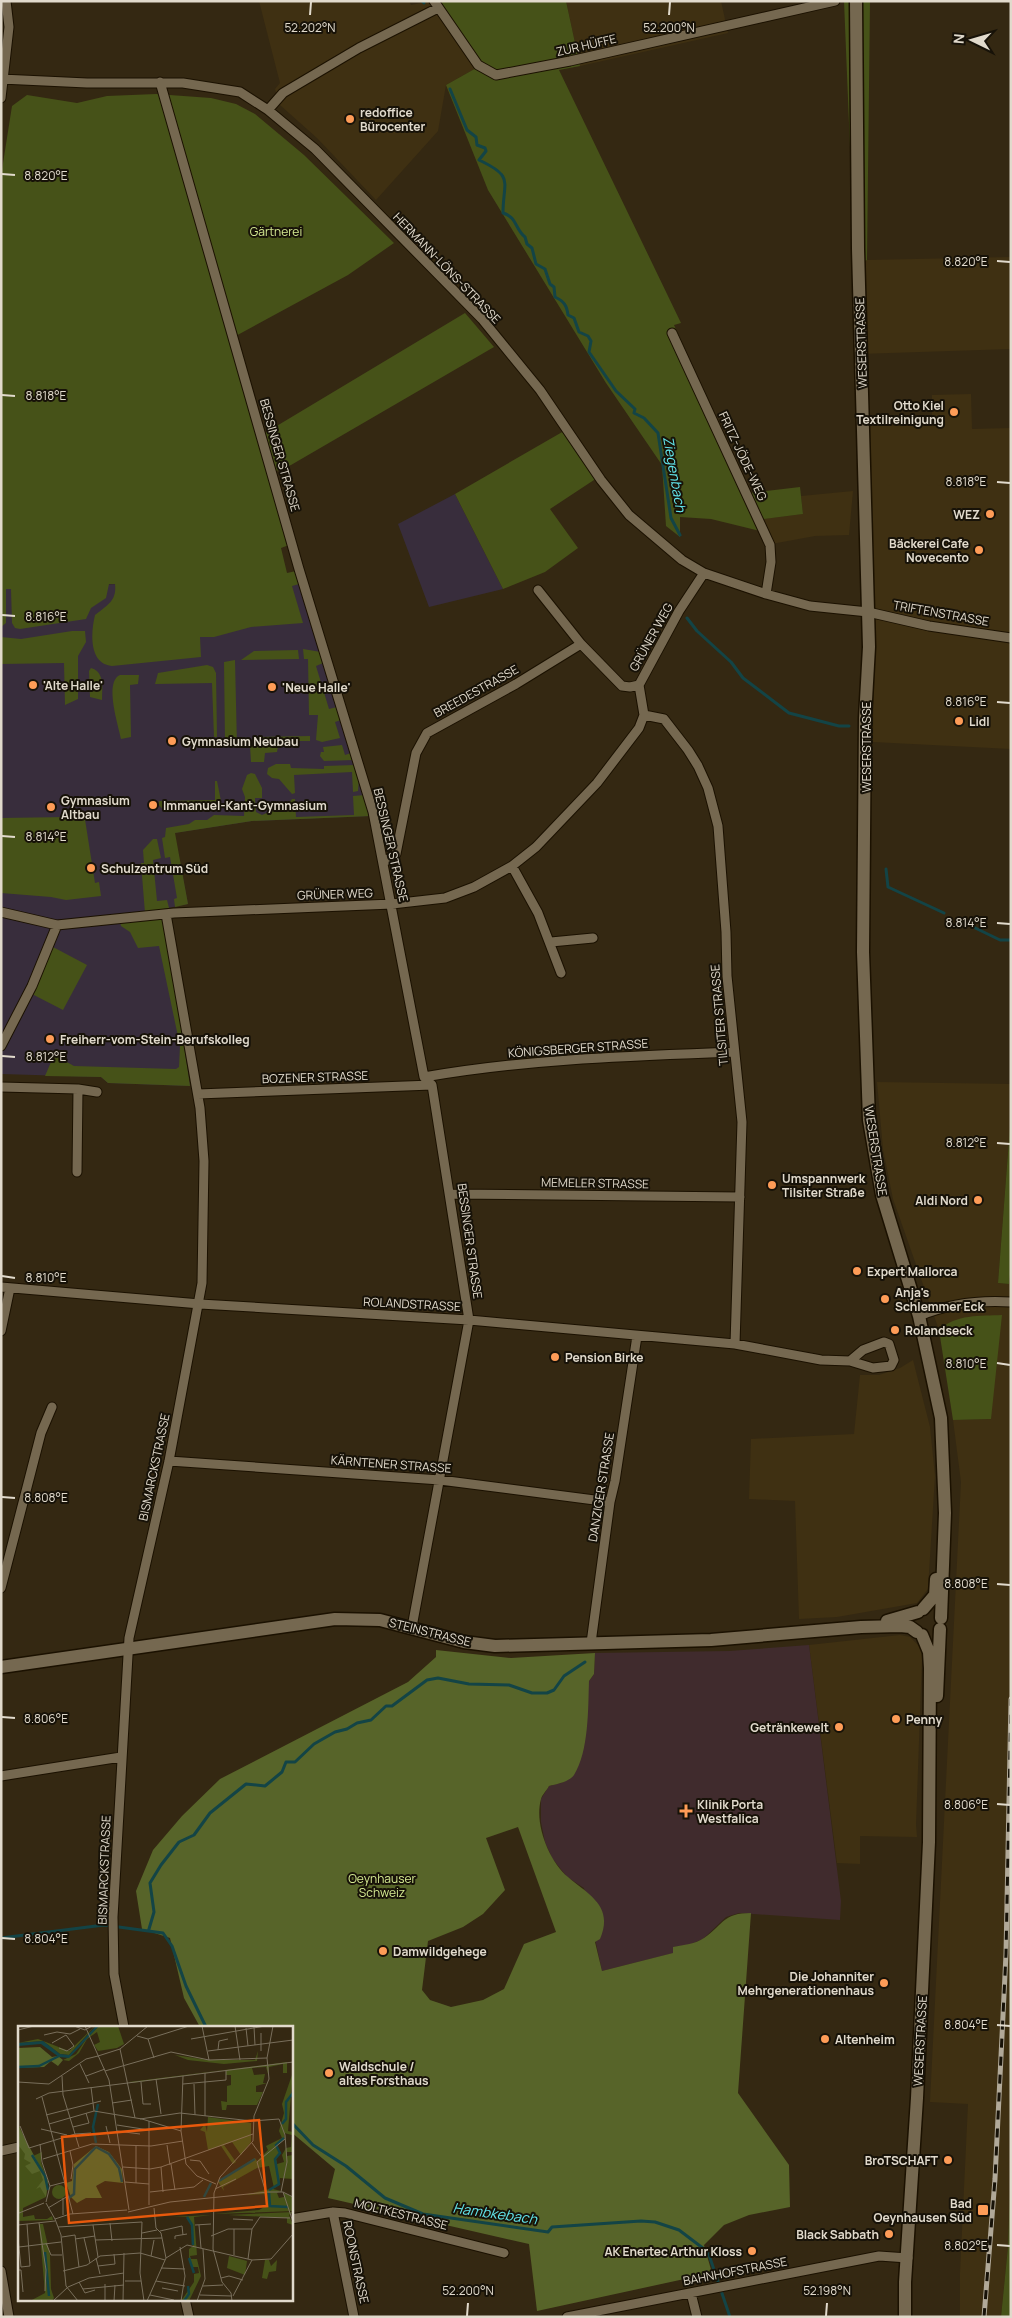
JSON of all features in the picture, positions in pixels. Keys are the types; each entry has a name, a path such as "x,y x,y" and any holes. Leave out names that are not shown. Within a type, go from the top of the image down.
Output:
{"main road":[{"name":"WESERSTRASSE","path":"856,1 858,246 868,612 863,952 869,1120 882,1196 919,1316 941,1418 944,1484 944,1551 940,1669 930,1766"},
{"name":"WESERSTRASSE","path":"920,1611 935,1595 944,1484"},
{"path":"932,1609 941,1623 934,1635 920,1634 914,1620 920,1611 932,1609"},
{"name":"STEINSTRASSE","path":"1,1667 335,1619 380,1620 464,1642 496,1646 711,1640 861,1626 909,1617 920,1611"},
{"name":"STEINSTRASSE","path":"861,1626 910,1627 920,1634"},
{"name":"WESERSTRASSE","path":"905,2317 905,2282 908,2258 929,1842 929,1652 920,1634"}],"street":[{"path":"1,98 9,26 6,1"},
{"name":"ZUR HÜFFE","path":"436,4 478,65 496,75 570,61 835,1"},
{"path":"268,110 282,93 436,4"},
{"name":"HERMANN-LÖNS-STRASSE","path":"3,80 183,83 240,92 268,110 315,148 482,319 540,390 601,480 629,515 682,560 704,573 766,594 810,606 868,612"},
{"name":"BESSINGER STRASSE","path":"160,82 299,568 373,812 424,1077"},
{"name":"FRITZ-JÖDE-WEG","path":"672,333 770,545 771,562 766,594"},
{"name":"GRÜNER WEG","path":"1,912 57,925 166,914 392,904 445,898 474,887 512,866 536,847 597,783 639,728 644,715 638,685 679,611 704,573"},
{"path":"538,590 580,644 622,686 638,685"},
{"name":"TRIFTENSTRASSE","path":"868,612 929,626 1011,638"},
{"name":"BREEDESTRASSE","path":"384,862 396,854 416,753 428,733 516,684 580,644"},
{"name":"TILSITER STRASSE","path":"644,715 664,719 698,766 708,788 718,826 734,1052 742,1122 735,1344"},
{"path":"512,866 538,913 551,942 561,973"},
{"name":"BISMARCKSTRASSE","path":"124,2026 114,1974 113,1917 128,1650 135,1606 169,1461 200,1304 202,1283 204,1161 198,1094 166,914"},
{"path":"1,1046 32,986 57,925"},
{"path":"551,942 593,938"},
{"name":"KÖNIGSBERGER STRASSE","path":"424,1077 510,1064 734,1052"},
{"path":"424,1077 432,1085"},
{"name":"BESSINGER STRASSE","path":"412,1628 469,1320 451,1194 432,1085"},
{"name":"BOZENER STRASSE","path":"198,1094 432,1085"},
{"path":"1,1087 78,1089 96,1092"},
{"path":"77,1172 78,1089"},
{"name":"MEMELER STRASSE","path":"451,1194 740,1197"},
{"path":"1,1331 6,1288"},
{"name":"ROLANDSTRASSE","path":"6,1288 200,1304 469,1320 735,1344 821,1360 850,1361 883,1368 890,1366 894,1360 889,1344 884,1342 863,1350 850,1361"},
{"path":"919,1316 935,1309 964,1304 1011,1302"},
{"name":"DANZIGER STRASSE","path":"591,1643 610,1502 615,1481 637,1336"},
{"path":"1,1588 41,1433 52,1407"},
{"name":"KÄRNTENER STRASSE","path":"169,1461 440,1480 610,1502"},
{"path":"1,1776 121,1757"},
{"path":"1,2151 18,2147"},
{"name":"MOLTKESTRASSE","path":"292,2219 333,2212 345,2212 504,2254"},
{"name":"ROONSTRASSE","path":"333,2212 354,2317"},
{"name":"BAHNHOFSTRASSE","path":"567,2317 879,2256 908,2258"},
{"path":"1,2271 9,2317"},
{"path":"691,2293 697,2317"},
{"path":"185,2300 189,2317"}],"shaded area":[{"path":"259,1 409,1 411,5 431,1 478,67 446,85 438,131 376,200 317,138 280,105 275,89 280,83"},
{"path":"566,1 721,1 728,33 580,66"},
{"path":"1011,257 1011,349 859,354 855,270 867,260"},
{"path":"971,394 972,429 1011,428 1011,749 873,742 874,612 870,426 932,425 932,395"},
{"path":"853,491 849,535 815,536 766,545 754,520 803,514 801,496"},
{"path":"455,494 503,589 429,607 398,524"},
{"name":"Schulzentrum Süd","path":"213,580 300,582 371,816 252,821 174,833 188,904 163,909 190,1086 108,1083 101,1077 1,1074 1,589"},
{"path":"877,1082 1011,1084 1011,1114 998,1283 1009,1284 1011,1267 1011,2163 1008,2247 1001,2317 960,2317 960,2273 968,2104 930,2102 961,1482 953,1420 991,1419 944,1325 939,1330 893,1199 883,1149"},
{"path":"913,1360 930,1427 935,1476 928,1589 917,1603 837,1617 799,1619 795,1501 749,1499 751,1439 854,1434 860,1375 879,1375 900,1368"},
{"path":"900,1635 910,1637 921,1648 922,1657 917,1837 860,1836 860,1864 837,1863 809,1645"},
{"name":"Klinik Porta Westfalica","path":"809,1645 841,1901 840,1920 739,1913 726,1917 703,1939 689,1945 674,1947 674,1953 602,1971 584,1888 567,1877 552,1858 545,1842 541,1822 541,1799 549,1786 564,1782 589,1681 594,1674 595,1653 729,1651"}],"green space":[{"path":"431,1 566,1 580,66 559,70 681,323 674,325 750,493 800,487 803,514 755,520 760,531 711,519 680,517 680,537 666,526 662,465 606,383 488,190 446,85 478,67"},
{"path":"844,1 870,1 867,260 855,270"},
{"name":"Gärtnerei","path":"156,94 211,98 236,104 255,114 304,155 394,243 348,275 232,338 260,436 465,313 494,347 291,465 271,473 289,545 281,548 287,573 296,571 299,584 292,586 303,623 251,627 214,637 200,637 201,657 112,666 104,664 99,659 95,653 92,638 95,615 113,599 115,584 109,584 106,598 91,608 86,619 20,629 15,628 12,623 11,589 6,589 6,623 1,627 1,176 12,106 27,95 77,103 107,96"},
{"path":"564,431 597,478 550,509 578,548 545,572 503,589 455,494"},
{"path":"72,631 85,631 86,642 78,656 78,699 65,705 64,663 1,664 1,637 21,639"},
{"path":"303,649 321,652 323,663 316,666 329,709 337,707 341,720 335,722 340,738 322,742 316,740 318,715 309,715 308,659 304,659"},
{"path":"298,650 299,659 241,660 254,651"},
{"path":"235,660 237,746 229,747 225,742 224,662"},
{"path":"207,665 213,667 216,673 217,737 214,737 212,683 155,684 158,673"},
{"path":"91,668 99,673 101,677 102,700 90,697 89,671"},
{"path":"120,675 139,675 138,684 130,685 131,737 121,739 112,694 115,679"},
{"path":"310,736 310,741 283,741 278,746 277,752 265,753 264,762 251,762 250,746 258,746 258,737"},
{"path":"342,745 345,755 351,753 354,760 324,761 320,756 321,752 324,752 323,747"},
{"path":"276,764 290,764 291,768 324,769 324,766 355,765 359,777 358,791 353,792 352,772 294,775 295,793 292,794 279,779 272,778 267,774 268,768"},
{"path":"255,774 262,788 262,798 255,798 256,812 262,815 276,809 285,808 292,799 295,799 296,817 354,815 353,796 365,795 371,816 252,821 175,833 188,904 175,907 174,899 177,898 170,857 165,858 162,838 165,837 166,828 189,824 195,820 207,820 214,815 244,816 245,797 242,789 247,775"},
{"path":"215,781 217,781 221,801 216,804 201,804 199,807 184,808 181,811 165,812 159,805 159,801 215,800"},
{"path":"68,813 84,813 95,883 99,882 101,896 66,900 1,893 1,818 68,817"},
{"path":"153,839 157,839 161,858 153,860 157,901 167,900 169,908 163,909 164,912 145,913 141,863 144,863 143,850"},
{"path":"165,919 190,1086 108,1083 101,1077 45,1076 54,1055 74,1066 176,1069 179,1067 180,1046 159,946 138,948 130,932 121,926 120,922"},
{"path":"53,947 87,965 63,1010 30,993"},
{"path":"1011,1114 1011,1267 1009,1284 998,1283"},
{"path":"1002,1315 991,1419 953,1420 939,1330 961,1318"},
{"name":"Oeynhauser Schweiz","path":"436,1650 511,1658 595,1653 594,1674 589,1681 588,1717 583,1754 574,1775 563,1782 549,1786 542,1796 539,1809 541,1830 555,1862 568,1877 597,1902 602,1910 604,1928 600,1939 595,1942 602,1971 673,1953 673,1947 701,1940 729,1917 751,1913 738,2093 789,2165 790,2207 749,2215 724,2225 704,2245 712,2273 537,2311 529,2244 328,2198 335,2169 292,2133 292,2026 199,2026 184,1998 170,1938 142,1929 136,1891 153,1850 182,1816 220,1779 408,1682 436,1657","holes":["518,1827 556,1932 524,1944 504,1989 483,2000 451,2007 430,2000 422,1990 428,1941 463,1927 483,1914 505,1890 486,1838"]},
{"path":"1011,2163 1011,2317 1001,2317 1008,2247"}],"waterway":[{"name":"Ziegenbach","path":"450,89 467,130 476,137 477,145 485,148 486,151 479,160 498,171 502,176 505,187 503,213 511,217 525,237 527,244 532,248 536,264 545,269 550,284 554,287 555,297 561,300 567,309 568,315 574,318 579,332 588,336 591,341 589,352 616,391 635,409 634,413 644,418 658,433 671,518 680,535"},
{"name":"Ziegenbach","path":"687,618 697,631 731,662 743,678 789,713 839,726 849,726"},
{"name":"Ziegenbach","path":"886,869 888,887 944,913"},
{"name":"Ziegenbach","path":"967,924 1000,940 1011,940"},
{"path":"149,1929 154,1912 150,1883 161,1865 179,1842 194,1835 210,1813 246,1784 265,1786 282,1772 286,1762 295,1762 314,1744 335,1732 347,1729 357,1723 371,1720 386,1706 392,1706 427,1680 438,1678 469,1684 509,1685 532,1693 547,1693 554,1690 564,1676 585,1662"},
{"name":"Hambkebach","path":"1,1938 104,1925 163,1933 172,1946 186,1986 206,2026"},
{"name":"Hambkebach","path":"292,2123 313,2145 346,2166 385,2198 423,2214 548,2232 552,2227 641,2221 655,2222 679,2230 708,2252 730,2317"}],"railway":[{"path":"984,2317 995,2179 1006,1954 1011,1699"}],"place":[{"name":"redoffice Bürocenter","path":"350,119"},
{"name":"Otto Kiel Textilreinigung","path":"954,412"},
{"name":"WEZ","path":"990,514"},
{"name":"Bäckerei Cafe Novecento","path":"979,550"},
{"name":"'Alte Halle'","path":"33,685"},
{"name":"'Neue Halle'","path":"272,687"},
{"name":"Lidl","path":"959,721"},
{"name":"Gymnasium Neubau","path":"172,741"},
{"name":"Immanuel-Kant-Gymnasium","path":"153,805"},
{"name":"Gymnasium Altbau","path":"51,807"},
{"name":"Schulzentrum Süd","path":"91,868"},
{"name":"Freiherr-vom-Stein-Berufskolleg","path":"50,1039"},
{"name":"Umspannwerk Tilsiter Straße","path":"772,1185"},
{"name":"Aldi Nord","path":"978,1200"},
{"name":"Expert Mallorca","path":"857,1271"},
{"name":"Anja's Schlemmer Eck","path":"885,1299"},
{"name":"Rolandseck","path":"895,1330"},
{"name":"Pension Birke","path":"555,1357"},
{"name":"Penny","path":"896,1719"},
{"name":"Getränkewelt","path":"839,1727"},
{"name":"Klinik Porta Westfalica","path":"686,1811"},
{"name":"Damwildgehege","path":"383,1951"},
{"name":"Die Johanniter Mehrgenerationenhaus","path":"884,1983"},
{"name":"Altenheim","path":"825,2039"},
{"name":"Waldschule / altes Forsthaus","path":"329,2073"},
{"name":"BroTSCHAFT","path":"948,2160"},
{"name":"Bad Oeynhausen Süd","path":"983,2210"},
{"name":"Black Sabbath","path":"889,2234"},
{"name":"AK Enertec Arthur Kloss","path":"752,2251"}]}
